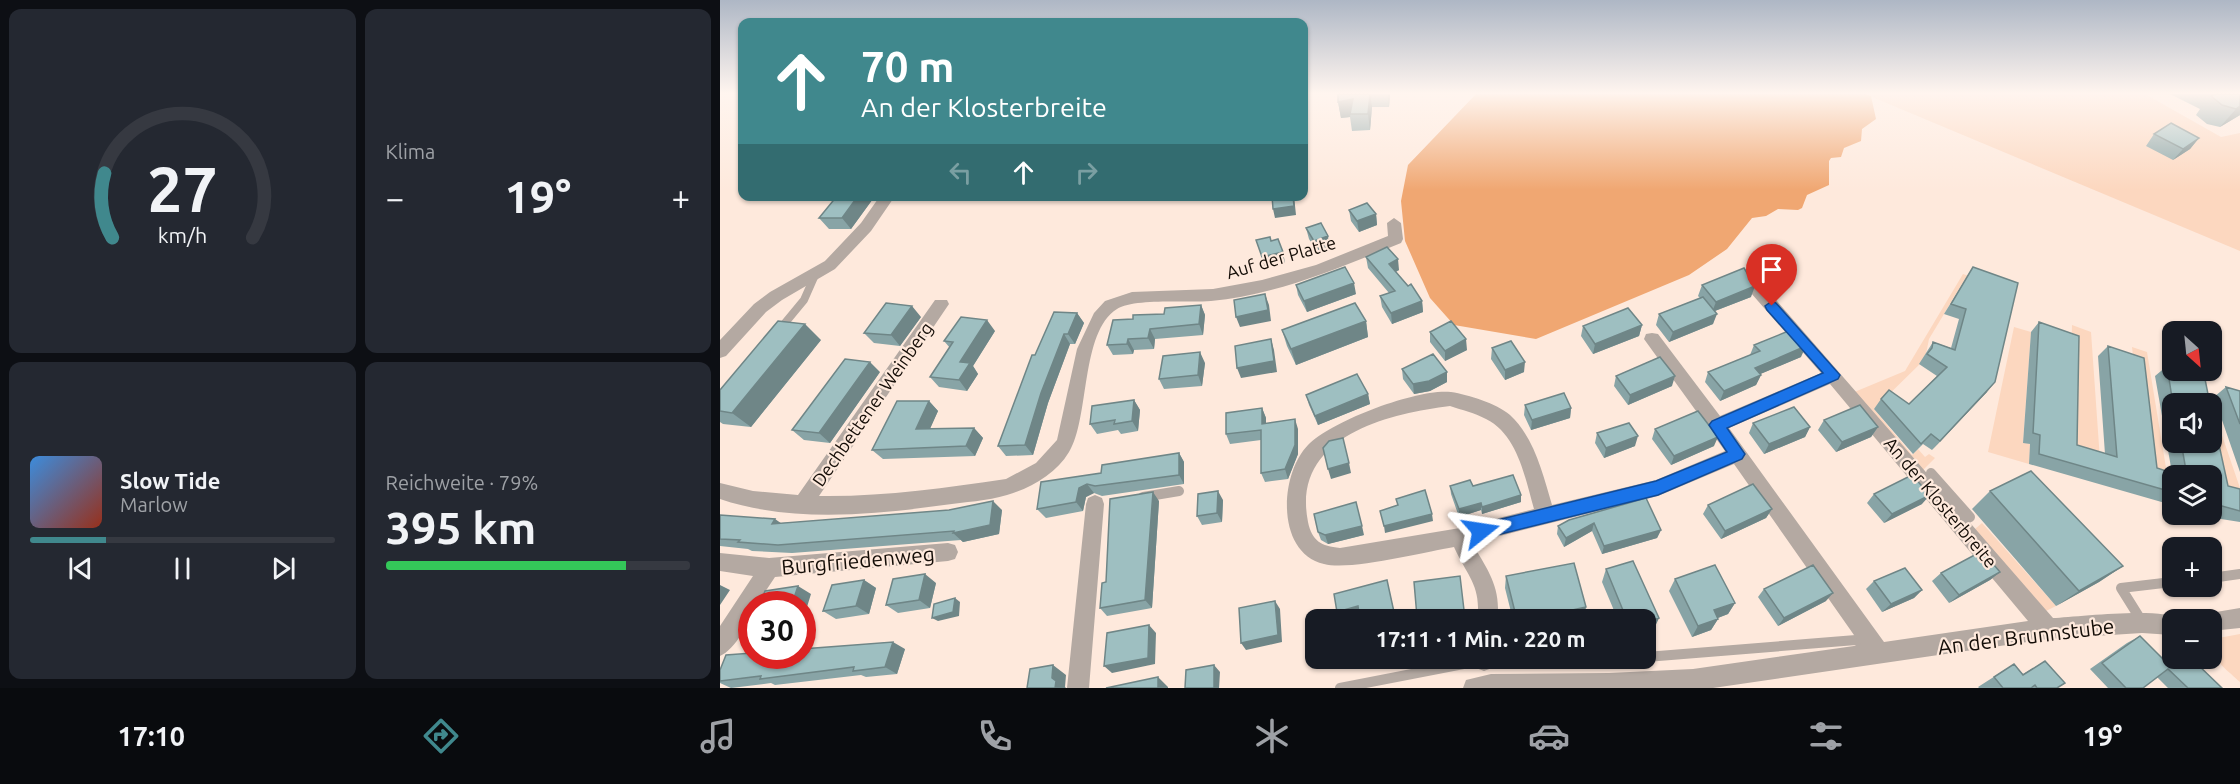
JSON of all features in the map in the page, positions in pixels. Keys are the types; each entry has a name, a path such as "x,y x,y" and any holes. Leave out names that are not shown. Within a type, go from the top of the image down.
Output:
{"street":[{"path":"720,351 760,308 776,296 830,265 866,227 884,201"},
{"name":"Auf der Platte","path":"1104,308 1116,301 1132,298 1213,295 1262,286 1321,269 1395,231"},
{"name":"An der Klosterbreite","path":"1756,289 1833,375 2048,629"},
{"name":"Dechbettener Weinberg","path":"802,505 941,304"},
{"name":"Dechbettener Weinberg","path":"720,491 741,499 802,505 885,505 1006,487 1022,482 1044,470 1068,435 1078,367 1083,350 1104,308"},
{"path":"1652,339 1717,425 1880,654"},
{"path":"1717,425 1833,375"},
{"path":"1545,515 1526,452 1505,422 1477,407 1450,399 1422,401 1380,414 1335,435 1313,452 1305,465 1298,500 1299,526 1302,537 1312,550 1324,556 1340,556 1460,537 1658,488 1737,454"},
{"path":"1078,688 1101,504"},
{"path":"1460,537 1463,548 1489,595 1488,609"},
{"name":"Burgfriedenweg","path":"720,562 769,568 948,552"},
{"name":"Burgfriedenweg","path":"720,645 769,568"},
{"path":"2222,620 2240,618"},
{"name":"An der Brunnstube","path":"1474,688 1491,685 1609,684 1693,680 2048,629 2142,623 2162,624"}],"lane":[{"path":"774,336 804,300 815,275"},
{"path":"1931,473 1970,517 1958,523"},
{"path":"1137,497 1179,490"},
{"path":"2222,576 2240,574"},
{"path":"2142,623 2121,588 2162,583"},
{"path":"1656,656 1856,640 1880,654"},
{"path":"1340,688 1431,669"}],"shaded area":[{"path":"1445,126 1866,126 1862,129 1861,141 1844,148 1841,157 1831,158 1829,185 1807,195 1802,208 1798,210 1778,209 1766,216 1752,218 1727,249 1689,275 1536,339 1454,325 1430,298 1405,241 1401,201 1408,165"},
{"path":"1942,126 2202,126 2221,137 2240,133 2240,251"},
{"path":"1963,274 1981,280 1965,279 1929,339 1925,359 1874,409 1912,455 1918,449 1925,457 1929,454 1935,458 1921,472 1852,393 1905,371"},
{"path":"2072,325 2091,332 2100,460 2069,451"},
{"path":"2014,327 2031,332 2023,442 2030,444 2029,464 1988,452"},
{"path":"2132,347 2147,352 2166,465 2162,465 2162,478 2146,473"},
{"path":"2193,381 2203,381 2208,393 2196,393"},
{"path":"2222,435 2240,488 2240,496 2222,492 2222,465 2213,465 2212,453 2222,453"},
{"path":"1982,523 2056,606 2042,613 1975,529"},
{"path":"2240,634 2240,682 2222,666 2222,637"}],"building":[{"path":"2166,126 2177,126 2199,138 2183,149 2154,134"},
{"path":"833,201 854,201 842,218 819,218"},
{"path":"1272,201 1294,201 1294,206 1273,209"},
{"path":"1367,203 1376,214 1357,221 1349,210"},
{"path":"1321,223 1328,236 1314,241 1306,228"},
{"path":"1270,237 1271,241 1278,239 1283,252 1262,257 1256,240"},
{"path":"1387,247 1398,259 1389,264 1408,286 1411,284 1422,301 1391,313 1380,296 1395,291 1366,257"},
{"path":"1345,267 1354,283 1304,301 1296,285"},
{"path":"1973,267 2018,283 1995,382 1940,441 1931,434 1921,444 1881,399 1889,390 1909,404 1947,367 1927,354 1933,342 1955,350 1966,309 1951,304"},
{"path":"1744,268 1755,286 1716,302 1702,285"},
{"path":"1265,294 1268,310 1236,317 1234,300"},
{"path":"1703,297 1717,314 1673,332 1659,314"},
{"path":"886,303 912,306 891,335 864,333"},
{"path":"1355,303 1366,321 1291,349 1282,330"},
{"path":"1201,305 1199,324 1150,329 1148,338 1128,339 1127,344 1107,345 1113,320 1133,319 1133,315 1164,314 1165,308"},
{"path":"1628,308 1642,325 1595,344 1583,326"},
{"path":"1054,312 1077,313 1068,334 1064,334 1041,393 1025,445 998,446 1032,355 1035,355"},
{"path":"961,317 987,320 960,362 970,363 959,380 930,377 953,342 944,341"},
{"path":"778,321 805,324 732,413 720,411 720,390"},
{"path":"1451,321 1466,339 1445,351 1430,332"},
{"path":"2039,322 2079,336 2077,445 2117,457 2108,346 2144,358 2157,468 2162,470 2162,489 2039,454 2040,435 2033,433"},
{"path":"1791,330 1806,346 1755,368 1761,375 1724,391 1708,372 1760,351 1754,345"},
{"path":"1271,339 1274,361 1237,368 1235,346"},
{"path":"1511,341 1525,362 1505,370 1492,348"},
{"path":"1200,352 1198,375 1159,379 1163,356"},
{"path":"1433,354 1447,372 1429,381 1413,384 1402,369"},
{"path":"1660,357 1675,376 1630,395 1616,376"},
{"path":"845,359 870,362 819,433 792,430"},
{"path":"1357,374 1368,394 1315,416 1306,395"},
{"path":"2169,381 2205,381 2208,393 2171,393"},
{"path":"2226,387 2240,391 2240,424"},
{"path":"1564,393 1571,408 1532,420 1525,405"},
{"path":"1134,400 1132,421 1114,424 1115,420 1090,424 1092,406"},
{"path":"897,401 929,401 916,429 974,428 966,446 872,450"},
{"path":"1860,405 1878,427 1842,442 1824,420"},
{"path":"1794,407 1810,427 1769,444 1753,423"},
{"path":"1262,408 1262,424 1295,419 1295,445 1285,469 1261,473 1261,430 1226,434 1226,413"},
{"path":"1698,411 1718,437 1674,456 1655,429"},
{"path":"1629,423 1638,436 1606,448 1597,433"},
{"path":"1343,438 1349,463 1328,469 1323,448 1329,441"},
{"path":"1179,453 1179,475 1095,486 1087,484 1079,488 1076,502 1037,509 1041,482 1101,473 1102,465"},
{"path":"2183,453 2221,453 2228,486 2240,489 2240,511 2222,506 2222,465 2185,465"},
{"path":"2031,471 2123,566 2079,591 1990,491"},
{"path":"1513,475 1521,495 1482,507 1481,503 1459,509 1450,486 1470,480 1473,486"},
{"path":"1912,475 1930,495 1892,514 1874,494"},
{"path":"1753,484 1772,509 1725,531 1708,505"},
{"path":"1425,490 1432,514 1384,526 1380,511 1398,505 1396,499"},
{"path":"1218,491 1217,513 1197,516 1198,494"},
{"path":"1153,492 1145,600 1100,608 1102,583 1106,582 1110,499"},
{"path":"1646,498 1661,530 1604,546 1594,523 1566,538 1558,526 1569,520"},
{"path":"993,501 990,525 953,533 954,531 778,545 720,539 720,515 775,519 772,524 949,510"},
{"path":"1356,502 1362,526 1325,535 1318,532 1314,514"},
{"path":"1982,551 2000,572 1959,595 1941,573"},
{"path":"1633,561 1655,609 1622,609 1606,569"},
{"path":"1574,563 1586,607 1514,609 1506,576"},
{"path":"1715,565 1735,603 1714,610 1718,619 1698,626 1675,579"},
{"path":"1813,565 1833,593 1784,618 1764,589"},
{"path":"1905,568 1922,590 1891,604 1874,581"},
{"path":"925,574 919,600 886,605 893,579"},
{"path":"1460,576 1464,609 1416,609 1414,582"},
{"path":"864,580 856,606 823,611 832,585"},
{"path":"1387,580 1393,609 1358,609 1358,606 1336,609 1334,594"},
{"path":"798,586 796,591 765,591"},
{"path":"955,598 953,612 932,618 934,604"},
{"path":"1275,601 1278,635 1241,643 1239,608"},
{"path":"1149,625 1148,658 1104,666 1107,633"},
{"path":"2140,636 2162,658 2162,669 2168,669 2143,688 2126,688 2102,663"},
{"path":"893,642 885,667 853,671 854,667 760,679 761,676 720,681 720,670 726,655 738,654 738,669 816,669 816,648"},
{"path":"2045,661 2065,683 2057,688 2037,688 2035,685 2031,688 2003,688 1994,677 2014,664 2023,675"},
{"path":"1053,665 1052,678 1056,681 1055,688 1027,688 1030,669"},
{"path":"1214,665 1214,688 1185,688 1186,670"},
{"path":"2168,669 2202,669 2222,688 2188,688"},
{"path":"1158,677 1158,688 1106,688"}],"route":[{"path":"1481,531 1658,488 1737,454 1717,425 1833,375 1772,306"}]}
